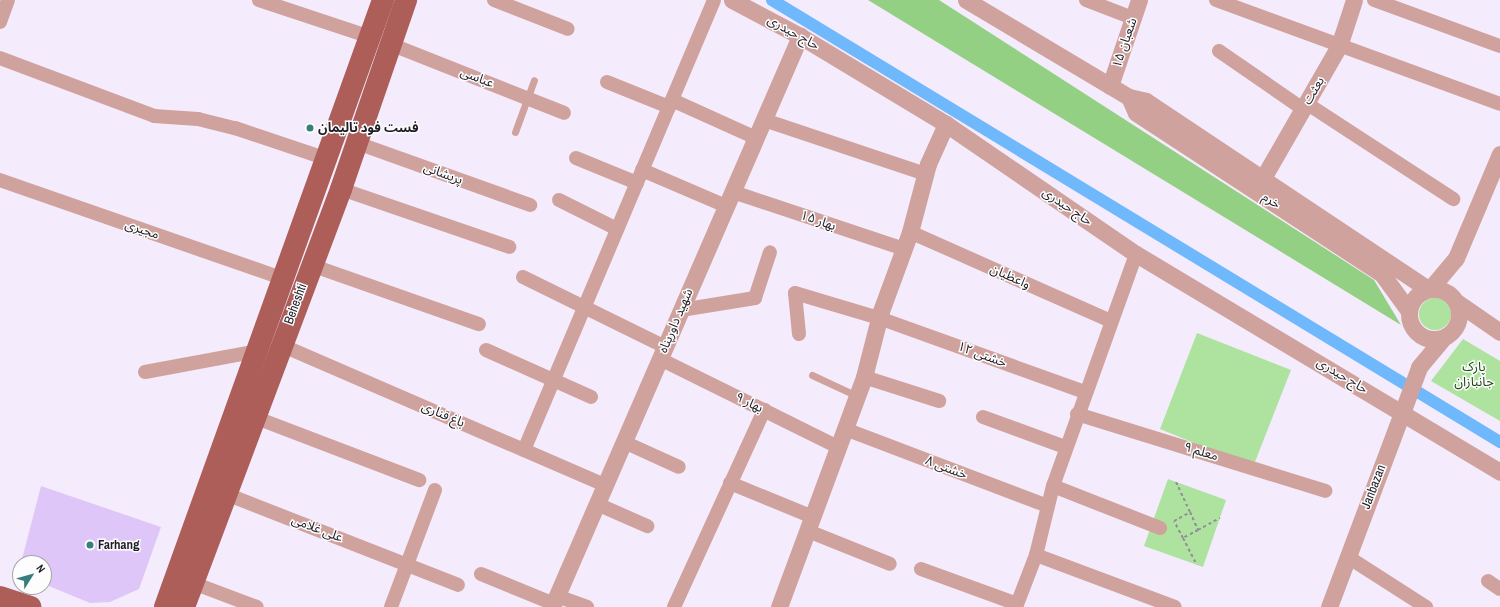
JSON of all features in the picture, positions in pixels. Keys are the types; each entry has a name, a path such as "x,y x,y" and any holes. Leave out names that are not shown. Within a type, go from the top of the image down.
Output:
{"main road":[{"name":"Beheshti","path":"166,607 383,0"},
{"name":"Beheshti","path":"184,607 340,189 406,0"},
{"path":"0,596 30,607"}],"street":[{"path":"0,22 8,0"},
{"path":"259,0 370,36"},
{"path":"494,0 568,29"},
{"path":"524,450 714,0"},
{"name":"حاج حیدری","path":"732,0 800,36 946,124 1136,254 1403,412 1500,472"},
{"name":"خرم","path":"966,0 1129,97 1146,100 1263,178 1385,268 1411,318"},
{"path":"1086,0 1133,18"},
{"name":"۱۵ شعبان","path":"1110,86 1139,0"},
{"path":"1216,0 1500,104"},
{"name":"بعثت","path":"1263,178 1339,46 1354,0"},
{"path":"1374,0 1500,46"},
{"name":"شهید داورپناه","path":"554,602 800,36"},
{"name":"عباسی","path":"390,44 564,113"},
{"path":"1219,51 1453,199"},
{"path":"0,58 154,116 198,119 235,128 327,159"},
{"path":"607,82 670,104 756,138"},
{"name":"خرم","path":"1129,97 1136,112 1385,268 1429,289"},
{"path":"764,120 925,174"},
{"path":"779,607 864,376 879,318 910,232 925,174 946,124"},
{"name":"پریشانی","path":"356,143 530,205"},
{"path":"576,158 636,184"},
{"path":"1419,366 1411,318 1416,296 1429,289 1456,258 1499,161"},
{"name":"بهار ۱۵","path":"642,170 729,199 904,249"},
{"name":"مجیری","path":"0,180 284,280"},
{"path":"340,189 509,247"},
{"path":"559,200 617,229"},
{"name":"واعظیان","path":"910,232 1111,321"},
{"path":"681,310 755,298 770,252"},
{"path":"921,569 1017,606 1036,555 1053,486 1065,447 1136,254"},
{"path":"1419,366 1450,332 1460,312 1456,301 1456,258"},
{"path":"311,265 479,324"},
{"name":"بهار ۹","path":"523,277 584,307 764,410 838,447"},
{"path":"1429,289 1446,291 1456,301 1498,331"},
{"name":"خشتی ۱۲","path":"799,334 795,293 879,318 1085,392"},
{"path":"1411,318 1424,337 1450,332 1498,331"},
{"name":"باغ قناری","path":"281,346 605,485"},
{"path":"486,350 591,398"},
{"path":"145,372 258,351"},
{"name":"Janbazan","path":"1329,607 1410,394 1419,366"},
{"path":"864,376 939,402"},
{"path":"674,607 764,410"},
{"name":"معلم ۹","path":"1077,414 1325,491"},
{"path":"254,417 419,480"},
{"path":"983,417 1065,447"},
{"name":"خشتی ۸","path":"845,429 1048,506"},
{"path":"624,442 679,467"},
{"path":"730,483 890,564"},
{"path":"1053,486 1160,528"},
{"path":"391,607 434,490"},
{"name":"علی غلامی","path":"226,494 458,585"},
{"path":"597,504 647,526"},
{"path":"1036,555 1176,607"},
{"path":"1348,557 1426,607"},
{"path":"481,574 554,602 587,607"},
{"path":"1488,580 1500,589"},
{"path":"193,583 257,607"}],"lane":[{"path":"515,132 534,80"},
{"path":"812,375 857,396"}],"path":[{"path":"1176,482 1198,530"},
{"path":"1190,512 1174,521 1197,565"},
{"path":"1183,538 1220,518"}],"green space":[{"path":"868,0 939,0 1374,280 1401,325"},
{"path":"1432,298 1438,298 1448,305 1451,314 1450,320 1444,327 1438,330 1432,330 1422,323 1419,317 1419,311 1426,301"},
{"path":"1197,333 1291,370 1253,467 1160,429"},
{"name":"پارک جانبازان","path":"1463,339 1500,361 1500,421 1431,381"},
{"path":"1168,479 1226,500 1203,567 1144,546"}],"building":[{"name":"Farhang","path":"41,486 161,527 139,589 110,602 90,603 52,587 52,555 23,555"}],"waterway":[{"path":"772,0 1500,442"}],"place":[{"name":"فست فود تالیمان","path":"310,128"},
{"name":"Farhang","path":"90,545"}]}
